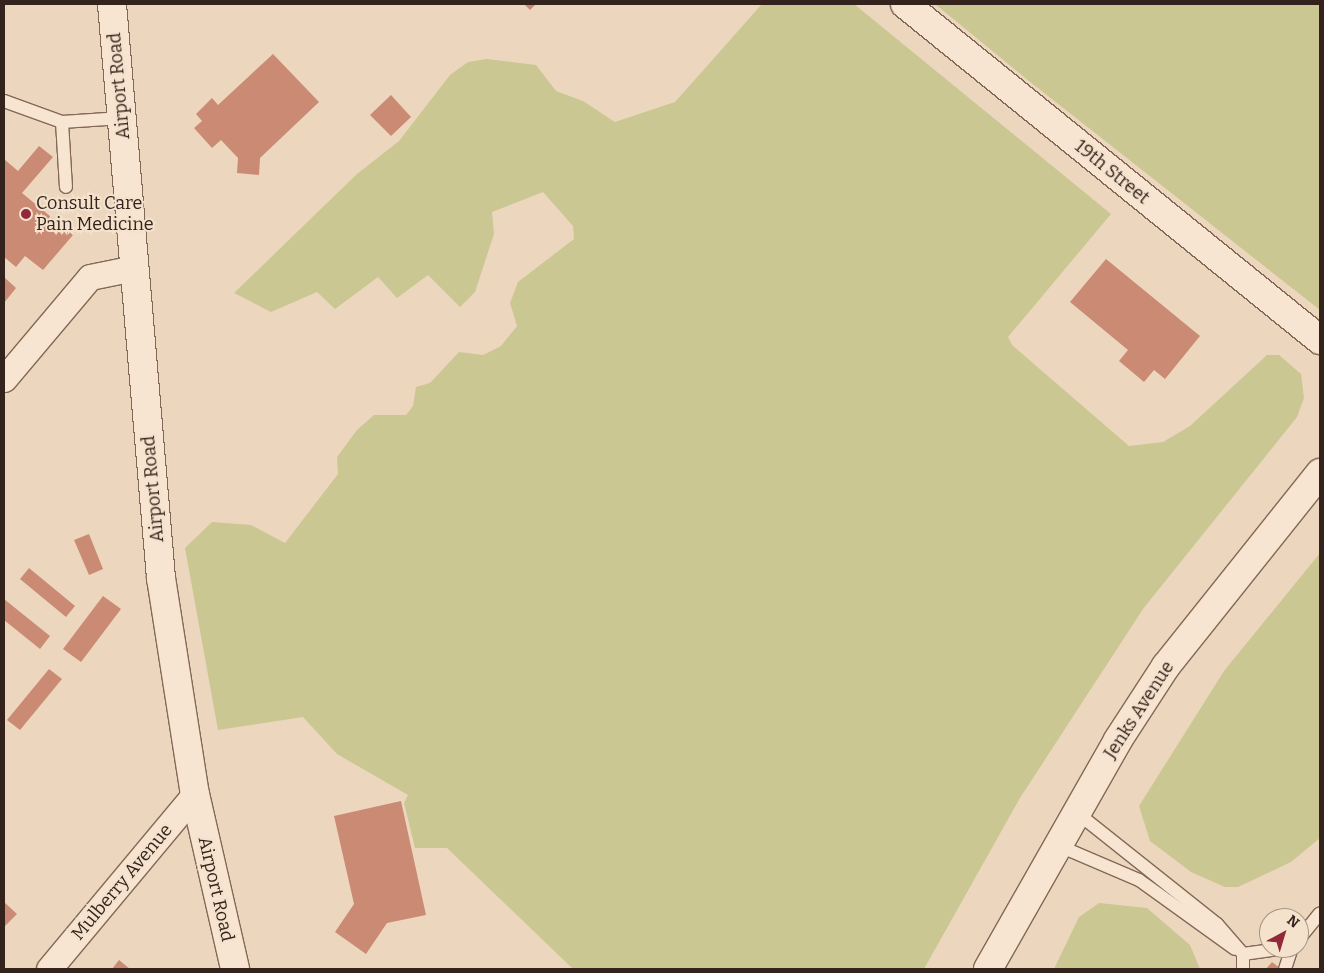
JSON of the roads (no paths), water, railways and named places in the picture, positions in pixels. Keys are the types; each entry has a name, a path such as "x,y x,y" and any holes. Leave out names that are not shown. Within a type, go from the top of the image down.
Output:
{"main road":[{"name":"Airport Road","path":"112,4 161,578 195,794 235,969"},
{"name":"19th Street","path":"905,4 1320,340"},
{"name":"Jenks Avenue","path":"988,969 1076,812 1166,666 1320,473"}],"street":[{"path":"4,379 90,277 134,268"},
{"name":"Mulberry Avenue","path":"49,969 195,794"}],"lane":[{"path":"4,101 62,122 122,118"},
{"path":"62,122 66,187"},
{"path":"1076,812 1217,924 1243,954 1243,969"},
{"path":"1057,845 1140,880 1209,934 1243,954 1259,952"},
{"path":"1309,927 1320,913"}],"place":[{"name":"Consult Care Pain Medicine","path":"26,214"}]}
